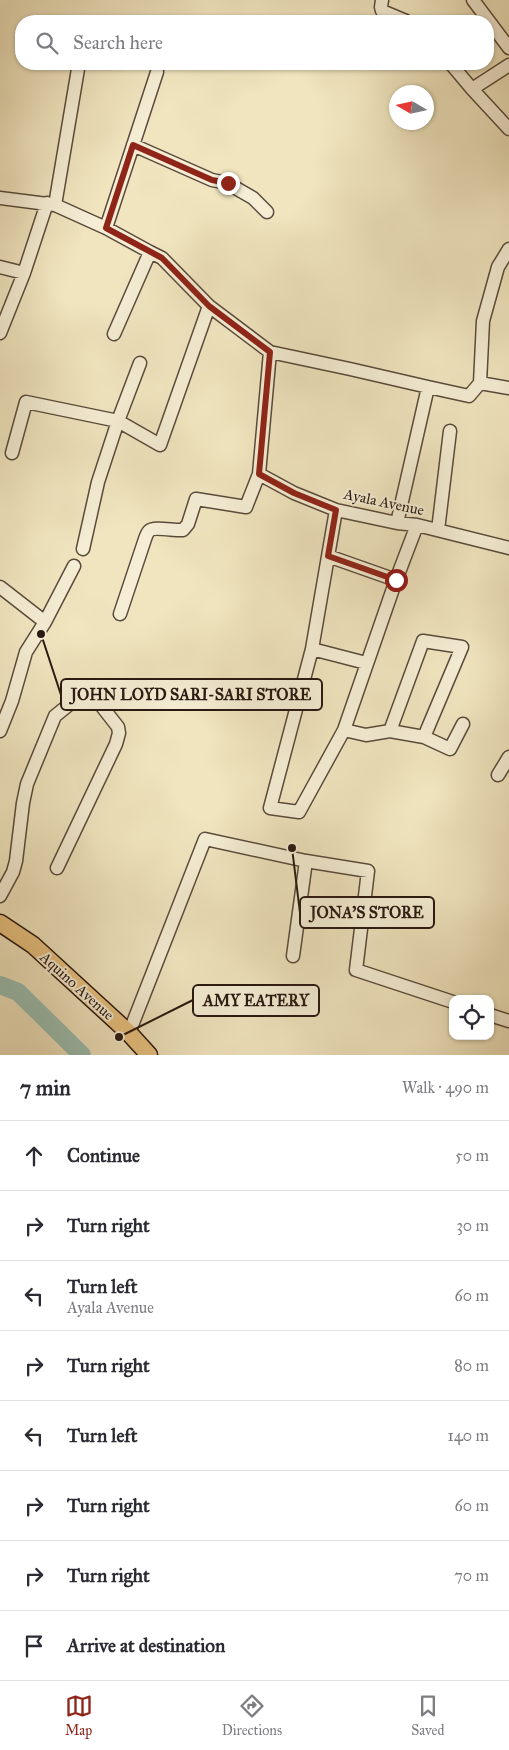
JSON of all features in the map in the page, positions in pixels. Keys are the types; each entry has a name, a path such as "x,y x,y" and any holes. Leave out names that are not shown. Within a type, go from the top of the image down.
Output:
{"main road":[{"name":"Aquino Avenue","path":"0,923 34,946 129,1032 149,1055"}],"street":[{"path":"382,0 382,11 392,15"},
{"path":"474,0 485,15"},
{"path":"494,27 509,48"},
{"path":"472,89 509,65"},
{"path":"0,333 51,204 78,70"},
{"path":"456,70 509,129"},
{"path":"106,228 157,72"},
{"path":"133,145 212,180 228,183 252,198 267,212"},
{"path":"0,198 51,204 106,228 162,258 209,306 270,352 469,396 480,383 483,321 498,267 509,249"},
{"path":"114,334 150,252"},
{"path":"0,267 24,272"},
{"path":"12,453 26,402 118,421 160,445 209,306"},
{"path":"120,614 144,538 149,531 154,528 183,530 188,524 196,499 246,507 259,474 270,352"},
{"path":"83,549 98,482 140,363"},
{"path":"480,383 509,388"},
{"path":"397,523 428,387"},
{"path":"438,530 450,431"},
{"name":"Ayala Avenue","path":"259,474 294,493 336,510 397,523 417,525 509,548"},
{"path":"336,510 312,649 270,808 299,812 344,730 366,663 417,525"},
{"path":"328,556 396,580"},
{"path":"0,731 26,652 74,566"},
{"path":"0,587 44,622"},
{"path":"390,730 423,641 462,647 424,737"},
{"path":"312,649 366,663"},
{"path":"0,896 13,872 16,861 23,803 28,784 55,716 71,703 86,698 100,704 118,726 119,733 116,744 57,868"},
{"path":"344,730 366,735 390,730 424,737 450,749 463,724"},
{"path":"498,775 509,757"},
{"path":"129,1032 205,839 306,861 368,871 356,970 449,1001"},
{"path":"293,956 306,861"},
{"path":"494,1015 509,1021"}],"waterway":[{"path":"0,985 18,992 82,1055"}],"place":[{"name":"JOHN LOYD SARI-SARI STORE","path":"41,634"},
{"name":"JONA'S STORE","path":"292,848"},
{"name":"AMY EATERY","path":"119,1037"}],"route":[{"path":"228,183 212,180 133,145 106,228 162,258 209,306 270,352 259,474 294,493 336,510 328,556 396,580"}]}
